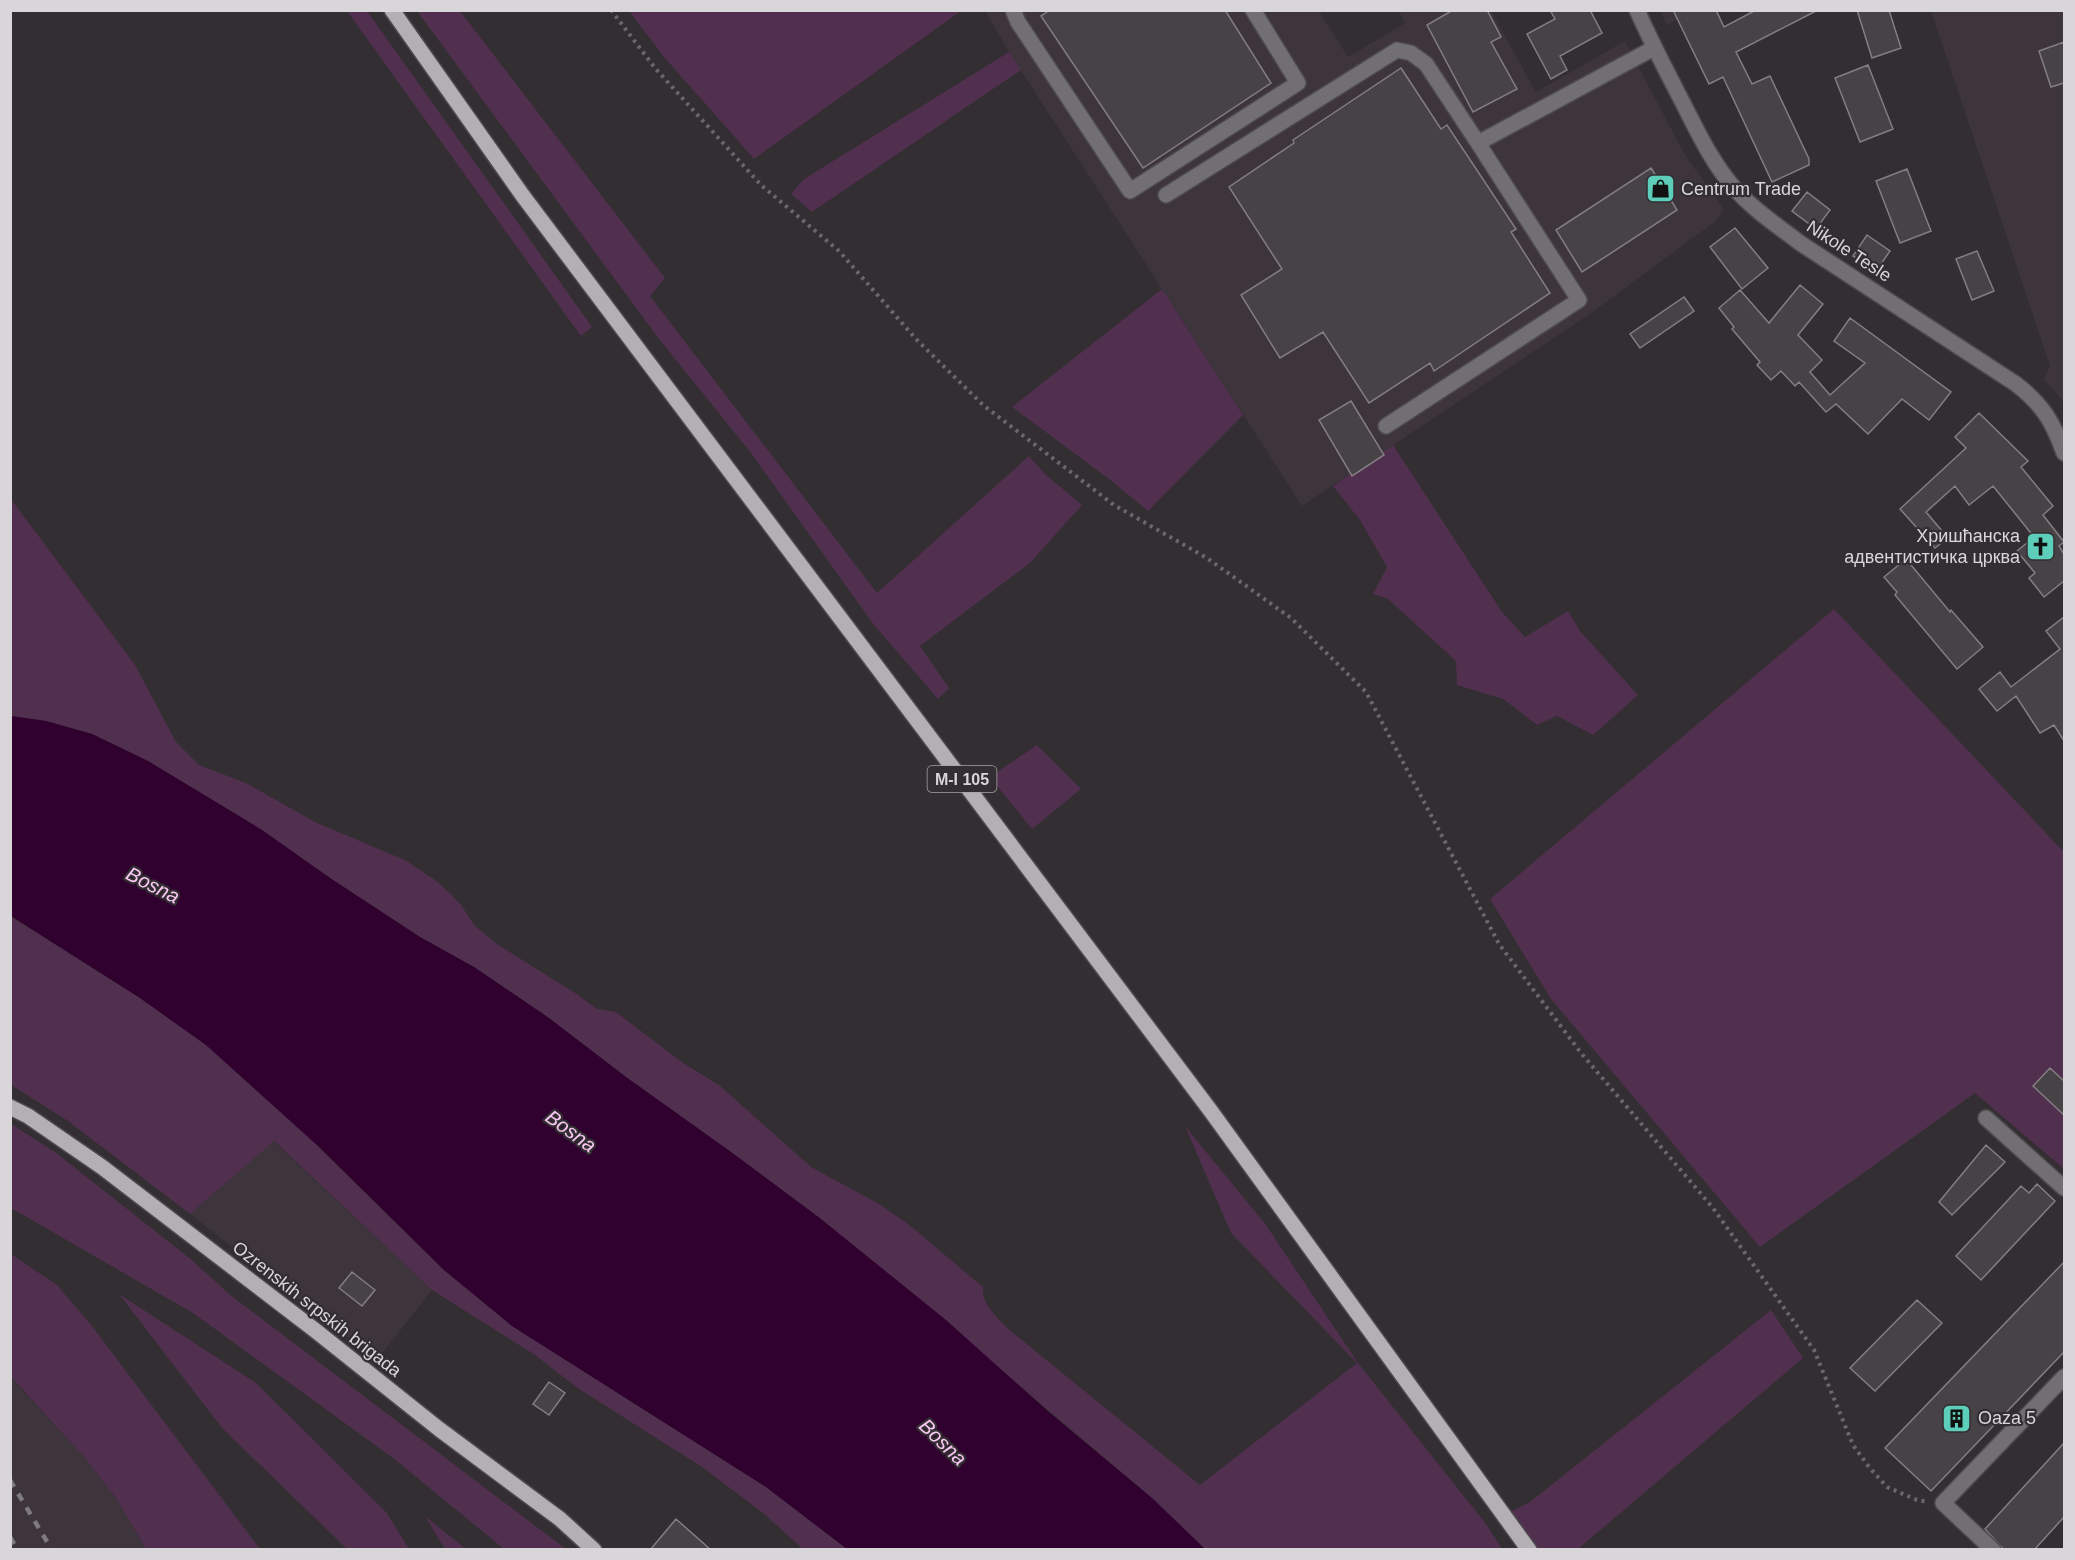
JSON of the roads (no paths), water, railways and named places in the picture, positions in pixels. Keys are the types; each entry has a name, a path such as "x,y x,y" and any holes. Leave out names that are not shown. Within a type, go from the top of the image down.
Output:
{"main road":[{"name":"M-I 105","path":"392,10 524,196 1203,1100 1528,1550"},
{"name":"Ozrenskih srpskih brigada","path":"10,1107 28,1116 102,1167 316,1331 439,1429 560,1519 594,1550"}],"street":[{"path":"1013,10 1018,22 1131,191 1299,83 1253,10"},
{"name":"Nikole Tesle","path":"1637,10 1702,140 1737,191 1800,243 2016,384 2046,413 2064,453"},
{"path":"1478,143 1654,48"},
{"path":"1166,195 1397,50 1411,53 1426,64 1579,300 1386,426"},
{"path":"1986,1118 2064,1188"},
{"path":"1993,1550 1943,1503 2064,1377"}],"water":[{"name":"Bosna","path":"11,716 46,721 92,734 148,761 262,830 420,937 474,967 549,1018 821,1219 946,1320 1050,1413 1152,1498 1205,1549 847,1549 766,1487 512,1326 444,1270 318,1146 206,1045 140,998 11,916"}],"railway":[{"path":"10,1480 52,1550"},
{"path":"10,1537 18,1550"}],"place":[{"name":"Centrum Trade","path":"1660,189"},
{"name":"Хришћанска адвентистичка црква","path":"2041,546"},
{"name":"Oaza 5","path":"1957,1418"}]}
